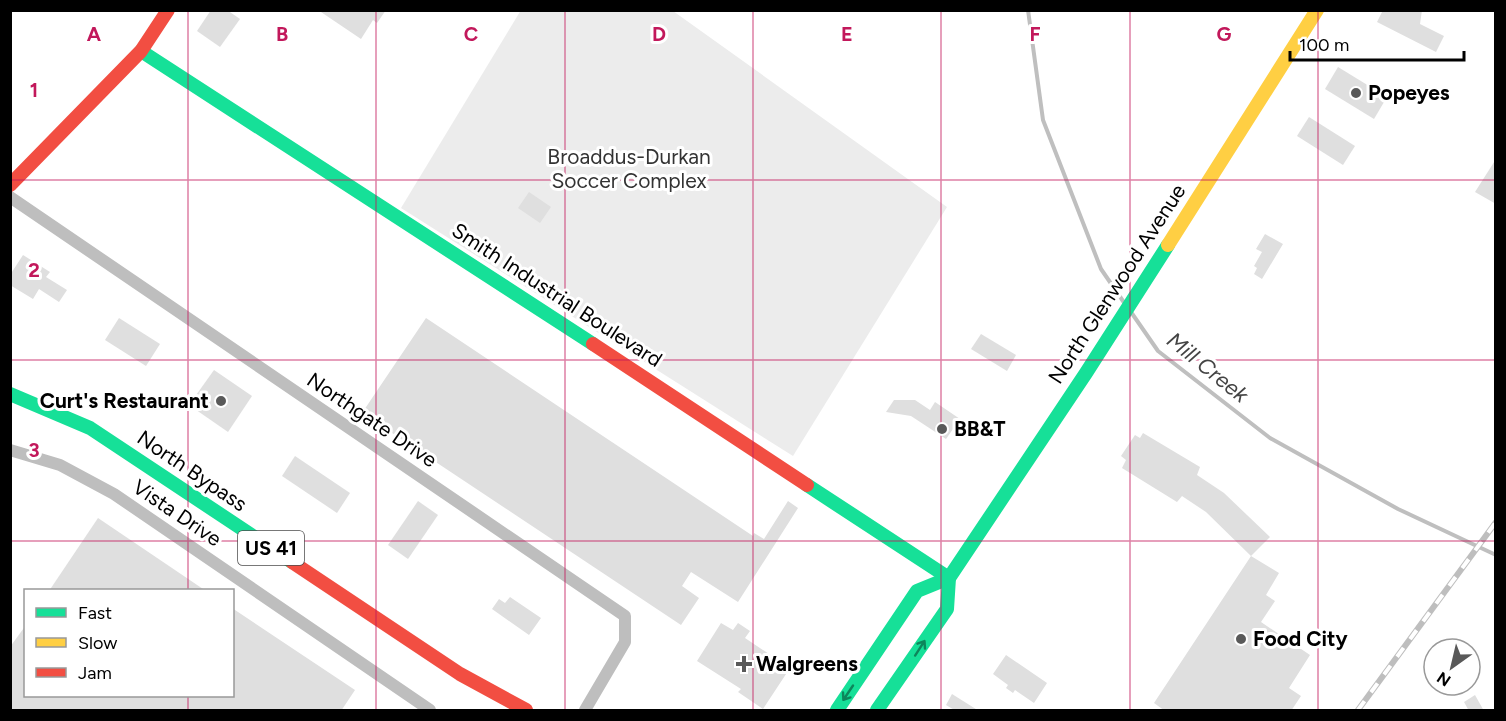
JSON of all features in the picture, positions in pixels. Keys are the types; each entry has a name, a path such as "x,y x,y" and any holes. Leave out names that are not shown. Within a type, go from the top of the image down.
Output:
{"main road":[{"path":"10,185 141,51 168,10"},
{"name":"North Glenwood Avenue","path":"949,578 1086,373 1317,10"},
{"name":"Smith Industrial Boulevard","path":"141,51 949,578"},
{"name":"North Bypass","path":"10,394 90,428 460,674 526,711"},
{"path":"837,711 917,591 949,578 947,609 877,711"}],"street":[{"name":"Northgate Drive","path":"10,197 624,616 627,628 625,642 585,711"},
{"name":"Vista Drive","path":"10,450 60,465 114,494 430,711"}],"green space":[{"name":"Broaddus-Durkan Soccer Complex","path":"521,10 673,11 947,207 793,456 401,208"}],"building":[{"path":"211,10 227,10 240,19 220,47 197,31"},
{"path":"318,10 386,10 377,23 373,20 361,39"},
{"path":"1383,10 1422,10 1420,24 1444,36 1436,52 1377,22"},
{"name":"Popeyes","path":"1338,67 1387,97 1374,119 1325,89"},
{"path":"1309,117 1355,146 1343,165 1297,136"},
{"path":"1496,159 1496,204 1475,192"},
{"path":"529,192 551,207 540,223 518,208"},
{"path":"1265,234 1283,244 1262,279 1254,274 1257,268 1254,266 1262,252 1256,249"},
{"path":"23,255 50,272 46,277 67,290 59,302 39,289 33,299 10,285 10,275"},
{"path":"119,318 160,344 146,366 105,340"},
{"path":"426,318 753,536 754,533 764,539 788,501 798,508 738,602 691,572 682,586 699,598 681,625 362,413"},
{"path":"981,334 1016,355 1007,371 971,349"},
{"name":"Curt's Restaurant","path":"214,370 252,396 228,432 189,405"},
{"name":"BB&T","path":"894,400 915,400 930,410 935,402 960,419 946,439 911,416 886,412"},
{"path":"1143,433 1200,467 1197,475 1224,493 1270,537 1251,556 1206,512 1182,496 1177,502 1122,468 1126,460 1121,456 1135,435 1140,438"},
{"path":"295,456 350,493 337,513 282,476"},
{"path":"418,501 438,515 408,559 388,545"},
{"path":"98,518 203,589 50,589"},
{"name":"Food City","path":"1251,556 1279,573 1266,595 1275,601 1261,622 1310,655 1289,688 1301,696 1291,711 1165,711 1154,703"},
{"path":"510,597 541,618 529,635 492,609 499,599 505,603"},
{"path":"234,609 355,690 341,711 10,711 10,647 24,628 24,697 234,697"},
{"name":"Walgreens","path":"721,623 733,630 738,623 750,631 745,638 790,668 763,709 738,692 741,689 697,661"},
{"path":"1006,655 1047,683 1034,703 1015,690 1013,693 1006,688 1008,685 993,674"},
{"path":"952,694 979,711 956,711 946,705"},
{"path":"1476,697 1484,711 1469,711 1464,702"}],"waterway":[{"name":"Mill Creek","path":"1028,10 1043,120 1101,269 1125,304"},
{"name":"Mill Creek","path":"1131,312 1158,351 1270,438 1398,509 1496,555"}],"railway":[{"path":"1358,710 1496,522"}],"traffic: fast":[{"path":"141,51 593,344"},
{"path":"877,710 947,609 949,578 1086,373 1168,245"},
{"path":"10,394 90,428 292,562"},
{"path":"807,485 949,578"},
{"path":"837,710 917,591 949,578"}],"traffic: slow":[{"path":"1168,245 1317,10"}],"traffic: jam":[{"path":"10,185 141,51 168,10"},
{"path":"593,344 807,485"},
{"path":"292,562 460,674 526,710"}],"place":[{"name":"Popeyes","path":"1356,93"},
{"name":"Curt's Restaurant","path":"221,401"},
{"name":"BB&T","path":"942,429"},
{"name":"Food City","path":"1241,639"},
{"name":"Walgreens","path":"744,664"}]}
